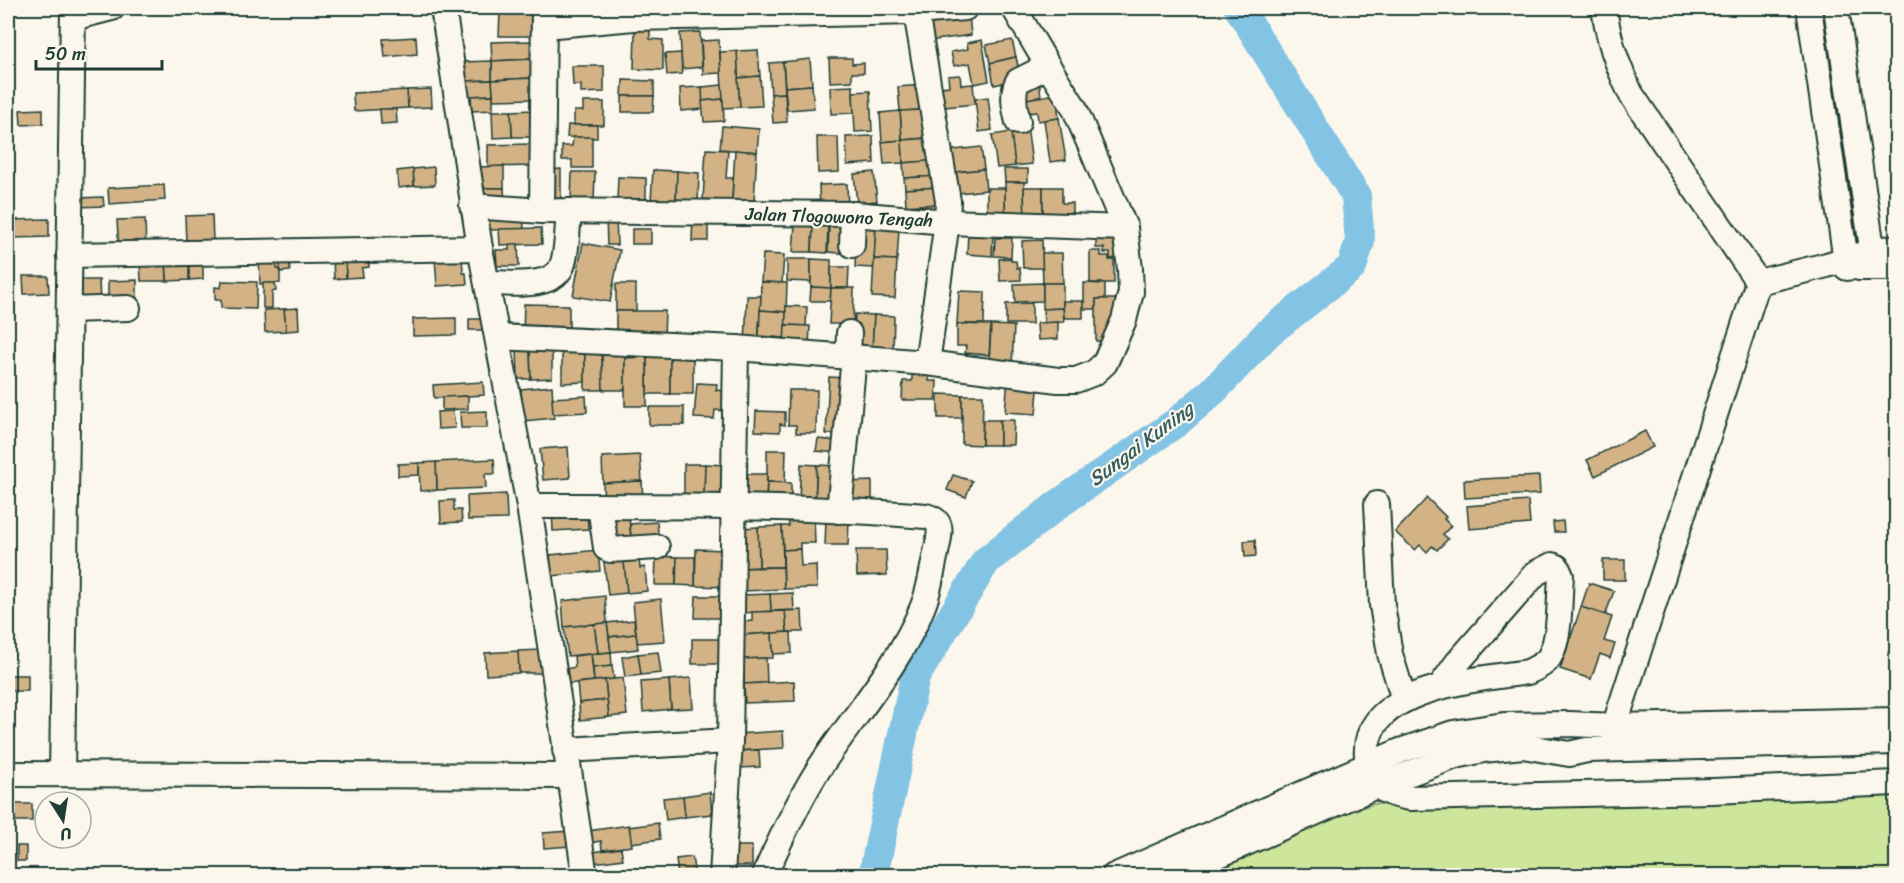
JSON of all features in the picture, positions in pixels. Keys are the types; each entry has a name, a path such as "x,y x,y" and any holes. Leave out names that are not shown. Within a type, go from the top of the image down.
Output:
{"street":[{"path":"62,774 73,13 112,8"},
{"path":"443,8 472,206 529,506 585,876"},
{"path":"542,211 544,16 634,13 916,12 965,8"},
{"path":"498,337 736,348 851,357 927,363 1058,381 1076,380 1094,373 1105,363 1117,340 1131,292 1125,228 1074,106 1014,8"},
{"path":"1604,8 1609,42 1616,63 1631,93 1758,282"},
{"path":"1809,8 1840,264"},
{"path":"1836,8 1882,262"},
{"name":"Jalan Tlogowono Tengah","path":"472,206 542,211 854,214 947,222 946,184 931,110 916,12"},
{"path":"1018,122 1014,92 1016,84 1048,66"},
{"path":"487,284 537,283 552,278 563,265 569,211"},
{"path":"852,245 854,214"},
{"path":"927,363 947,222 1125,228"},
{"path":"1758,282 1840,264 1882,262 1896,247"},
{"path":"69,255 480,248"},
{"path":"1614,749 1618,715 1758,282"},
{"path":"69,310 128,308"},
{"path":"839,510 851,357 849,333"},
{"path":"722,876 730,741 736,348"},
{"path":"1377,504 1382,605 1390,654 1404,700"},
{"path":"529,506 839,510 933,518 939,522 940,529 928,592 917,619 893,661 817,772 764,876"},
{"path":"600,506 606,548 610,550 657,547"},
{"path":"1440,687 1457,663 1536,573 1552,565 1557,567 1561,576 1556,638 1550,657 1540,666 1528,672 1440,687 1404,700 1383,715 1373,727 1366,750 1372,776 1389,794 1410,798 1713,791 1896,783"},
{"path":"1171,876 1372,776 1400,752 1453,733 1504,725 1617,726 1896,720"},
{"path":"565,750 730,741"},
{"path":"1114,876 1372,776 1484,750 1523,746 1569,754 1587,750 1614,749 1896,742"},
{"path":"8,774 569,776"}],"green space":[{"path":"1896,795 1896,875 1199,876 1345,813 1373,804"}],"building":[{"path":"500,8 538,8 538,12 500,12"},
{"path":"550,8 571,8 571,22 550,22"},
{"path":"571,8 589,8 589,21 571,22"},
{"path":"500,12 538,12 537,36 499,36"},
{"path":"969,16 971,35 929,41 926,22"},
{"path":"635,30 650,30 650,39 663,40 663,70 634,69"},
{"path":"700,32 702,67 682,69 680,33"},
{"path":"416,37 417,54 385,57 383,39"},
{"path":"719,40 721,73 703,74 701,41"},
{"path":"982,40 989,81 974,84 970,63 954,66 951,52 968,49 967,43"},
{"path":"1012,40 1016,57 990,63 986,45"},
{"path":"532,41 533,59 492,61 491,42"},
{"path":"758,50 760,76 738,78 737,51"},
{"path":"737,51 740,107 723,108 720,52"},
{"path":"681,53 682,74 667,75 665,54"},
{"path":"1016,57 1021,79 994,85 990,63"},
{"path":"829,58 852,58 852,64 864,63 864,73 852,73 852,81 830,82"},
{"path":"533,59 533,78 492,80 492,61"},
{"path":"810,59 812,85 785,87 783,62"},
{"path":"492,61 492,80 461,81 460,62"},
{"path":"783,62 785,93 771,94 769,63"},
{"path":"572,66 604,66 604,92 581,93 581,85 573,85"},
{"path":"960,75 961,85 973,84 975,104 934,108 932,88 949,86 948,76"},
{"path":"760,76 762,106 740,107 738,78"},
{"path":"533,78 534,99 493,100 492,80"},
{"path":"492,80 493,95 466,96 466,81"},
{"path":"623,80 654,81 654,96 622,96"},
{"path":"1039,80 1041,97 1026,99 1024,82"},
{"path":"722,85 723,99 702,101 702,87"},
{"path":"812,85 814,108 787,110 785,87"},
{"path":"922,85 923,110 900,111 898,87"},
{"path":"853,86 854,113 831,114 830,87"},
{"path":"702,87 703,109 681,111 680,88"},
{"path":"431,89 432,107 408,108 407,90"},
{"path":"407,90 408,108 354,111 353,93"},
{"path":"870,91 872,131 855,132 853,92"},
{"path":"785,93 787,122 773,123 771,94"},
{"path":"1056,94 1059,118 1038,121 1037,112 1028,113 1026,99"},
{"path":"493,95 493,110 472,111 471,96"},
{"path":"622,96 654,96 653,112 622,112"},
{"path":"988,97 992,130 979,132 975,99"},
{"path":"723,99 724,121 704,122 702,101"},
{"path":"583,102 604,102 604,125 574,125 574,111 583,111"},
{"path":"43,109 43,124 21,125 20,110"},
{"path":"380,109 396,109 397,123 381,124"},
{"path":"534,110 535,137 512,137 511,111"},
{"path":"923,110 925,138 902,140 900,111"},
{"path":"492,111 511,111 512,137 493,138"},
{"path":"900,111 902,140 882,142 880,113"},
{"path":"1059,118 1066,160 1050,162 1044,120"},
{"path":"568,125 597,125 597,138 567,137"},
{"path":"1027,125 1032,164 1015,166 1010,127"},
{"path":"722,126 759,129 757,152 720,149"},
{"path":"1011,132 1015,166 997,168 992,135"},
{"path":"873,136 874,163 847,165 846,137"},
{"path":"573,137 592,137 592,168 572,168 572,160 562,160 562,146 572,146"},
{"path":"817,137 838,137 839,172 818,173"},
{"path":"931,138 933,161 903,163 902,140"},
{"path":"902,140 903,163 884,164 882,142"},
{"path":"531,144 532,166 488,167 488,145"},
{"path":"981,147 984,169 947,173 945,151"},
{"path":"706,149 728,150 726,178 733,178 732,201 703,199"},
{"path":"735,150 757,152 754,202 732,201"},
{"path":"938,160 939,176 904,178 903,163"},
{"path":"504,166 504,188 479,188 479,167"},
{"path":"434,167 435,185 414,186 413,169"},
{"path":"413,169 414,186 399,188 397,171"},
{"path":"561,169 561,199 547,199 546,170"},
{"path":"984,169 986,190 950,194 947,173"},
{"path":"1004,169 1028,169 1028,182 1005,182"},
{"path":"653,170 677,171 676,202 651,201"},
{"path":"677,171 699,173 698,204 676,202"},
{"path":"572,172 595,172 594,203 571,202"},
{"path":"874,172 877,201 857,203 854,174"},
{"path":"939,176 940,187 905,189 904,178"},
{"path":"618,177 646,178 646,202 617,201"},
{"path":"1005,182 1024,182 1025,222 1005,222"},
{"path":"847,184 848,210 820,211 819,185"},
{"path":"164,185 165,200 109,204 108,188"},
{"path":"940,187 941,204 906,206 905,189"},
{"path":"1024,187 1043,187 1043,222 1025,222"},
{"path":"1043,187 1062,187 1062,203 1072,203 1072,221 1043,222"},
{"path":"479,188 504,188 505,205 479,206"},
{"path":"987,188 1005,188 1005,222 987,222"},
{"path":"103,197 104,206 77,207 77,198"},
{"path":"941,204 941,214 907,217 906,206"},
{"path":"523,213 524,229 489,230 488,214"},
{"path":"212,215 213,241 186,242 185,216"},
{"path":"616,215 617,245 607,245 606,216"},
{"path":"693,216 708,216 708,241 692,241"},
{"path":"49,219 49,237 12,238 12,220"},
{"path":"145,219 146,250 119,251 117,220"},
{"path":"795,224 813,225 812,252 793,252"},
{"path":"813,225 828,225 827,253 812,252"},
{"path":"829,225 851,226 850,254 828,252"},
{"path":"857,225 876,226 874,268 855,267"},
{"path":"876,226 899,228 897,260 874,259"},
{"path":"541,228 542,244 500,245 499,229"},
{"path":"632,229 651,229 651,244 632,244"},
{"path":"968,231 993,232 992,256 967,254"},
{"path":"1119,235 1119,253 1116,253 1116,258 1110,259 1110,253 1104,253 1104,248 1096,248 1096,236"},
{"path":"995,238 1012,238 1011,257 994,256"},
{"path":"1042,240 1043,268 1023,268 1022,241"},
{"path":"583,243 620,250 610,302 573,296"},
{"path":"509,244 518,244 519,266 497,266 496,250 509,250"},
{"path":"1090,251 1101,251 1101,256 1109,256 1109,260 1114,260 1114,283 1090,283"},
{"path":"1042,253 1062,253 1063,283 1043,283"},
{"path":"763,254 784,255 782,283 761,282"},
{"path":"259,255 277,258 280,283 260,284"},
{"path":"462,256 463,273 466,273 467,284 437,286 435,258"},
{"path":"280,257 289,257 290,271 280,272"},
{"path":"369,257 369,267 362,268 363,277 346,278 345,258"},
{"path":"345,258 346,278 334,279 333,259"},
{"path":"1011,258 1011,261 1016,261 1017,268 1020,268 1021,280 1000,281 999,259"},
{"path":"787,259 811,259 811,282 787,281"},
{"path":"811,259 831,260 831,288 811,287"},
{"path":"874,259 897,260 895,298 872,297"},
{"path":"189,260 203,260 203,279 189,280"},
{"path":"189,260 189,280 167,281 166,261"},
{"path":"166,261 167,281 141,281 140,262"},
{"path":"831,267 849,267 848,288 831,288"},
{"path":"23,276 48,276 49,293 24,294"},
{"path":"79,280 99,280 100,304 80,304"},
{"path":"137,280 137,300 108,301 108,281"},
{"path":"222,281 257,282 256,309 221,308 221,300 215,300 215,287 221,288"},
{"path":"761,282 787,283 786,312 760,310"},
{"path":"263,283 275,283 276,291 272,292 272,308 263,308"},
{"path":"1043,283 1043,301 1015,302 1014,284"},
{"path":"1043,283 1063,283 1063,308 1043,309"},
{"path":"1084,283 1105,284 1105,299 1096,299 1096,309 1084,309"},
{"path":"616,284 636,284 636,311 616,311"},
{"path":"811,287 831,288 830,301 810,301"},
{"path":"831,288 854,288 853,324 829,324"},
{"path":"959,291 985,292 984,324 957,324"},
{"path":"747,296 761,296 758,347 745,346"},
{"path":"1096,299 1122,299 1115,341 1096,341"},
{"path":"1063,301 1083,301 1083,318 1064,318"},
{"path":"1032,303 1032,324 1006,324 1006,304"},
{"path":"524,304 569,305 569,335 523,334"},
{"path":"786,306 807,307 806,326 785,325"},
{"path":"298,308 299,330 286,331 284,309"},
{"path":"1063,308 1064,322 1044,323 1043,309"},
{"path":"284,309 286,331 265,332 264,310"},
{"path":"760,310 786,312 785,338 759,336"},
{"path":"616,311 665,311 664,337 616,337"},
{"path":"855,314 874,315 872,351 853,350"},
{"path":"874,315 894,316 893,351 872,351"},
{"path":"456,318 456,335 413,336 413,319"},
{"path":"469,319 486,319 486,330 469,330"},
{"path":"1058,322 1058,339 1038,340 1037,323"},
{"path":"957,324 991,325 989,355 965,353 966,346 957,346"},
{"path":"785,325 810,326 809,346 784,344"},
{"path":"991,325 1014,326 1012,366 989,365"},
{"path":"530,348 531,379 518,379 517,349"},
{"path":"530,348 552,348 552,378 531,379"},
{"path":"562,352 585,352 585,382 562,383"},
{"path":"585,352 602,352 603,390 585,390"},
{"path":"602,352 625,352 625,390 603,390"},
{"path":"647,357 670,357 670,394 647,394"},
{"path":"647,357 647,406 625,406 625,358"},
{"path":"670,357 693,357 693,394 670,394"},
{"path":"912,372 929,373 929,381 937,381 936,400 902,400 903,381 912,381"},
{"path":"829,377 848,378 844,435 826,434"},
{"path":"1008,379 1044,382 1044,390 1038,390 1036,414 1005,412"},
{"path":"483,382 484,395 434,398 433,385"},
{"path":"697,383 717,384 716,390 725,391 724,411 715,410 714,419 694,418"},
{"path":"552,386 554,418 523,421 521,389"},
{"path":"789,390 817,390 816,433 796,433 796,425 788,425"},
{"path":"938,394 962,395 962,418 938,418"},
{"path":"962,395 983,395 982,445 962,444"},
{"path":"468,396 468,409 442,410 442,397"},
{"path":"586,396 587,412 553,414 552,398"},
{"path":"649,407 684,407 684,425 649,425"},
{"path":"453,411 455,428 438,429 437,412"},
{"path":"487,411 487,428 461,428 460,412"},
{"path":"756,411 785,412 785,425 780,424 780,432 755,431"},
{"path":"983,420 1000,420 1000,445 982,445"},
{"path":"1000,420 1014,420 1013,445 1000,445"},
{"path":"1645,431 1653,447 1595,476 1587,460"},
{"path":"818,439 838,441 837,453 816,451"},
{"path":"568,447 570,478 543,480 540,449"},
{"path":"767,450 786,450 785,483 767,482"},
{"path":"640,455 642,481 603,483 602,457"},
{"path":"494,459 495,474 485,474 486,488 437,490 436,462"},
{"path":"436,462 437,490 420,491 419,463"},
{"path":"419,463 419,475 398,476 398,464"},
{"path":"684,464 705,464 704,501 684,501"},
{"path":"705,464 727,465 727,502 704,501"},
{"path":"801,464 817,465 815,498 799,498"},
{"path":"817,465 837,466 835,506 815,505"},
{"path":"747,474 767,474 766,504 739,503 740,484 746,484"},
{"path":"953,475 972,481 966,497 947,490"},
{"path":"1539,476 1540,494 1465,498 1464,480"},
{"path":"642,481 643,502 604,504 603,483"},
{"path":"872,481 872,507 845,507 845,482"},
{"path":"767,482 791,483 791,504 766,504"},
{"path":"506,494 507,519 468,520 467,496"},
{"path":"1427,498 1446,517 1444,519 1451,526 1443,534 1448,539 1437,550 1432,546 1427,552 1420,545 1415,550 1395,532"},
{"path":"454,500 454,510 461,510 462,522 441,523 440,501"},
{"path":"1528,501 1530,524 1469,529 1467,506"},
{"path":"587,508 588,529 553,531 552,509"},
{"path":"629,517 632,548 611,550 608,520"},
{"path":"814,517 815,543 800,543 800,549 783,550 782,526 789,526 788,518"},
{"path":"826,519 849,520 848,545 825,545"},
{"path":"1563,521 1564,532 1554,532 1553,522"},
{"path":"657,522 659,544 632,548 630,524"},
{"path":"782,526 783,567 759,567 758,527"},
{"path":"758,527 759,567 742,568 741,528"},
{"path":"1255,540 1256,556 1245,557 1244,541"},
{"path":"696,549 728,550 727,587 695,586"},
{"path":"800,549 801,566 816,565 817,588 784,589 783,550"},
{"path":"598,550 600,571 552,576 550,555"},
{"path":"856,550 886,550 887,575 857,576"},
{"path":"638,551 640,568 645,567 647,591 627,593 623,552"},
{"path":"623,552 627,593 608,595 603,555"},
{"path":"656,556 677,557 676,585 655,585"},
{"path":"677,557 695,557 695,586 676,585"},
{"path":"1603,560 1625,560 1625,580 1603,580"},
{"path":"783,567 784,589 743,591 742,568"},
{"path":"1589,583 1614,591 1605,616 1581,607"},
{"path":"793,593 794,610 771,611 770,594"},
{"path":"770,594 771,611 743,613 742,595"},
{"path":"605,596 607,623 564,627 562,601"},
{"path":"696,596 728,596 728,618 695,618"},
{"path":"661,599 665,641 637,643 633,602"},
{"path":"1581,607 1612,617 1604,641 1615,644 1610,658 1600,654 1591,679 1560,669"},
{"path":"802,610 803,632 787,632 785,611"},
{"path":"785,611 787,632 742,635 741,622 752,621 752,612"},
{"path":"634,620 636,634 609,637 607,623"},
{"path":"607,623 611,652 598,653 594,624"},
{"path":"594,624 598,653 568,656 564,627"},
{"path":"791,632 792,653 773,654 772,633"},
{"path":"772,633 773,658 743,659 742,635"},
{"path":"636,634 638,649 611,652 609,637"},
{"path":"692,639 722,639 722,664 692,664"},
{"path":"543,650 544,673 519,673 518,651"},
{"path":"518,651 519,673 486,675 485,653"},
{"path":"611,652 612,666 593,668 591,654"},
{"path":"658,652 661,673 641,675 638,654"},
{"path":"591,654 594,681 567,684 566,669 575,667 574,656"},
{"path":"638,654 641,675 625,677 622,657"},
{"path":"766,658 767,683 744,684 743,659"},
{"path":"612,666 614,679 594,681 593,668"},
{"path":"8,675 28,675 28,691 8,691"},
{"path":"623,678 627,715 609,717 605,680"},
{"path":"691,678 693,708 671,709 669,680"},
{"path":"605,680 607,700 579,703 577,683"},
{"path":"669,680 671,709 643,712 641,682"},
{"path":"794,681 795,701 745,703 744,684"},
{"path":"607,700 609,717 580,720 579,703"},
{"path":"783,731 784,748 737,751 736,734"},
{"path":"759,750 760,767 738,768 737,751"},
{"path":"710,792 712,814 685,817 683,796"},
{"path":"683,796 685,817 666,820 663,798"},
{"path":"8,804 32,804 32,821 8,821"},
{"path":"658,823 660,839 631,843 629,827"},
{"path":"629,825 632,846 602,850 601,841 590,843 588,831"},
{"path":"570,831 571,846 544,848 543,833"},
{"path":"17,846 26,846 26,861 17,861"},
{"path":"727,846 752,846 752,866 727,866"},
{"path":"621,848 623,859 594,863 593,852"},
{"path":"692,857 695,876 678,876 676,859"}],"waterway":[{"name":"Sungai Kuning","path":"873,876 915,677 986,561 1060,503 1177,422 1213,391 1268,333 1352,267 1360,241 1356,196 1239,8"}]}
